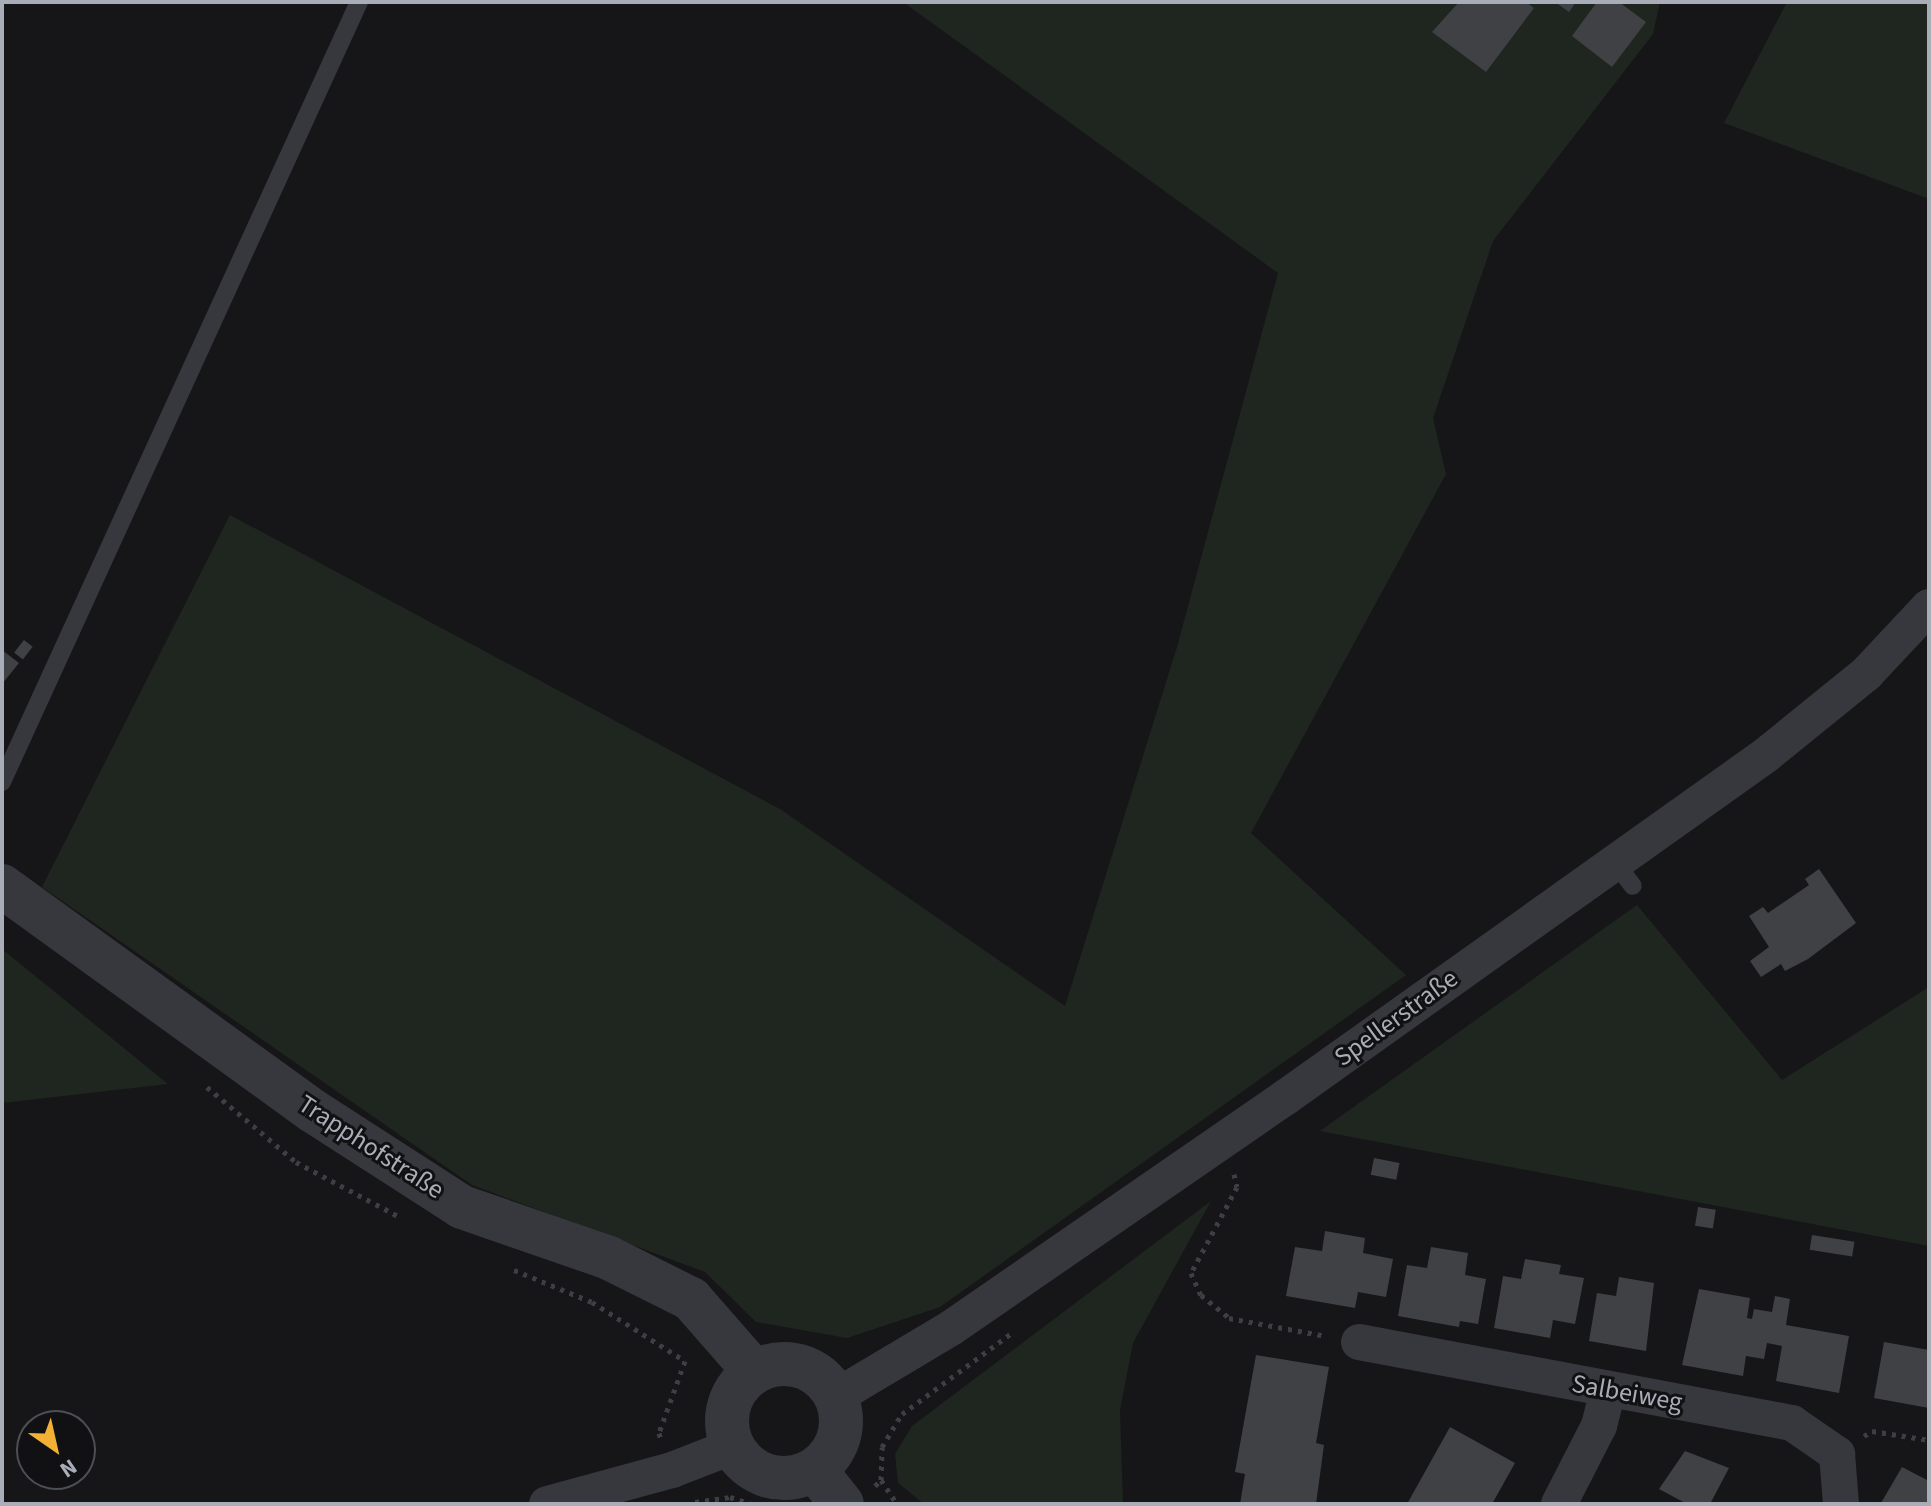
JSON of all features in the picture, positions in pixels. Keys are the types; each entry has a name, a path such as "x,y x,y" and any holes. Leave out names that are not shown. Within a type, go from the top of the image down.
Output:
{"street":[{"name":"Spellerstraße","path":"837,1396 951,1328 1235,1132 1624,874 1866,674 1929,607"},
{"name":"Trapphofstraße","path":"2,886 313,1111 462,1207 609,1258 691,1299 754,1371"},
{"name":"Salbeiweg","path":"1359,1342 1792,1423 1836,1454"},
{"path":"783,1362 813,1370 837,1396 843,1418 836,1448 815,1470 783,1479 752,1470 731,1447 726,1428 731,1396 754,1371 783,1362"},
{"path":"1559,1504 1599,1426 1608,1390"},
{"path":"547,1504 672,1470 731,1447"},
{"path":"1836,1454 1841,1504"},
{"path":"815,1470 842,1504"}],"lane":[{"path":"2,782 359,2"}],"path":[{"path":"1233,1169 1237,1187 1191,1273 1201,1295 1229,1318 1359,1342"},
{"path":"1836,1454 1872,1431 1929,1440"},
{"path":"881,1480 897,1504"},
{"path":"683,1504 730,1497 752,1504"}],"shaded area":[{"path":"903,2 1660,2 1653,34 1493,241 1433,418 1446,474 1251,833 1406,975 940,1307 847,1338 756,1322 705,1272 472,1185 42,887 230,515 780,809 1065,1006 1177,647 1278,273"},
{"path":"1787,2 1929,2 1929,199 1724,123"},
{"path":"1637,905 1782,1080 1929,987 1929,1246 1320,1131"},
{"path":"2,949 168,1084 2,1103"},
{"path":"1211,1201 1133,1343 1120,1410 1123,1504 924,1504 898,1483 895,1454 912,1426"}],"building":[{"path":"1459,2 1526,2 1534,8 1486,72 1432,32"},
{"path":"1555,2 1576,2 1569,12"},
{"path":"1597,2 1619,2 1646,22 1612,67 1572,36"},
{"path":"24,640 33,647 23,659 14,653"},
{"path":"2,650 19,663 2,684"},
{"path":"1819,869 1856,923 1808,959 1785,971 1781,964 1761,977 1750,961 1769,947 1749,916 1763,907 1768,913 1809,885 1805,879"},
{"path":"1374,1158 1400,1163 1396,1180 1371,1175"},
{"path":"1698,1207 1716,1210 1713,1229 1695,1226"},
{"path":"1325,1231 1365,1238 1363,1253 1393,1259 1386,1297 1358,1292 1355,1308 1286,1296 1295,1247 1322,1251"},
{"path":"1812,1235 1854,1242 1852,1257 1810,1250"},
{"path":"1431,1247 1468,1253 1465,1275 1486,1279 1478,1324 1460,1321 1459,1327 1398,1316 1407,1265 1427,1268"},
{"path":"1525,1259 1561,1265 1559,1274 1584,1278 1575,1324 1553,1320 1550,1338 1494,1328 1503,1276 1521,1279"},
{"path":"1619,1277 1654,1283 1646,1351 1589,1341 1597,1293 1616,1296"},
{"path":"1699,1289 1750,1298 1747,1318 1752,1319 1754,1309 1772,1312 1775,1296 1790,1299 1786,1325 1849,1336 1839,1393 1776,1381 1782,1346 1767,1343 1764,1359 1746,1356 1743,1376 1682,1365"},
{"path":"1884,1342 1929,1350 1929,1408 1874,1398"},
{"path":"1256,1355 1329,1367 1316,1443 1324,1445 1316,1504 1240,1504 1245,1474 1235,1472"},
{"path":"1450,1427 1515,1463 1492,1504 1407,1504"},
{"path":"1685,1451 1729,1468 1710,1504 1687,1504 1659,1489"},
{"path":"1902,1467 1927,1480 1929,1475 1929,1504 1881,1503"}]}
